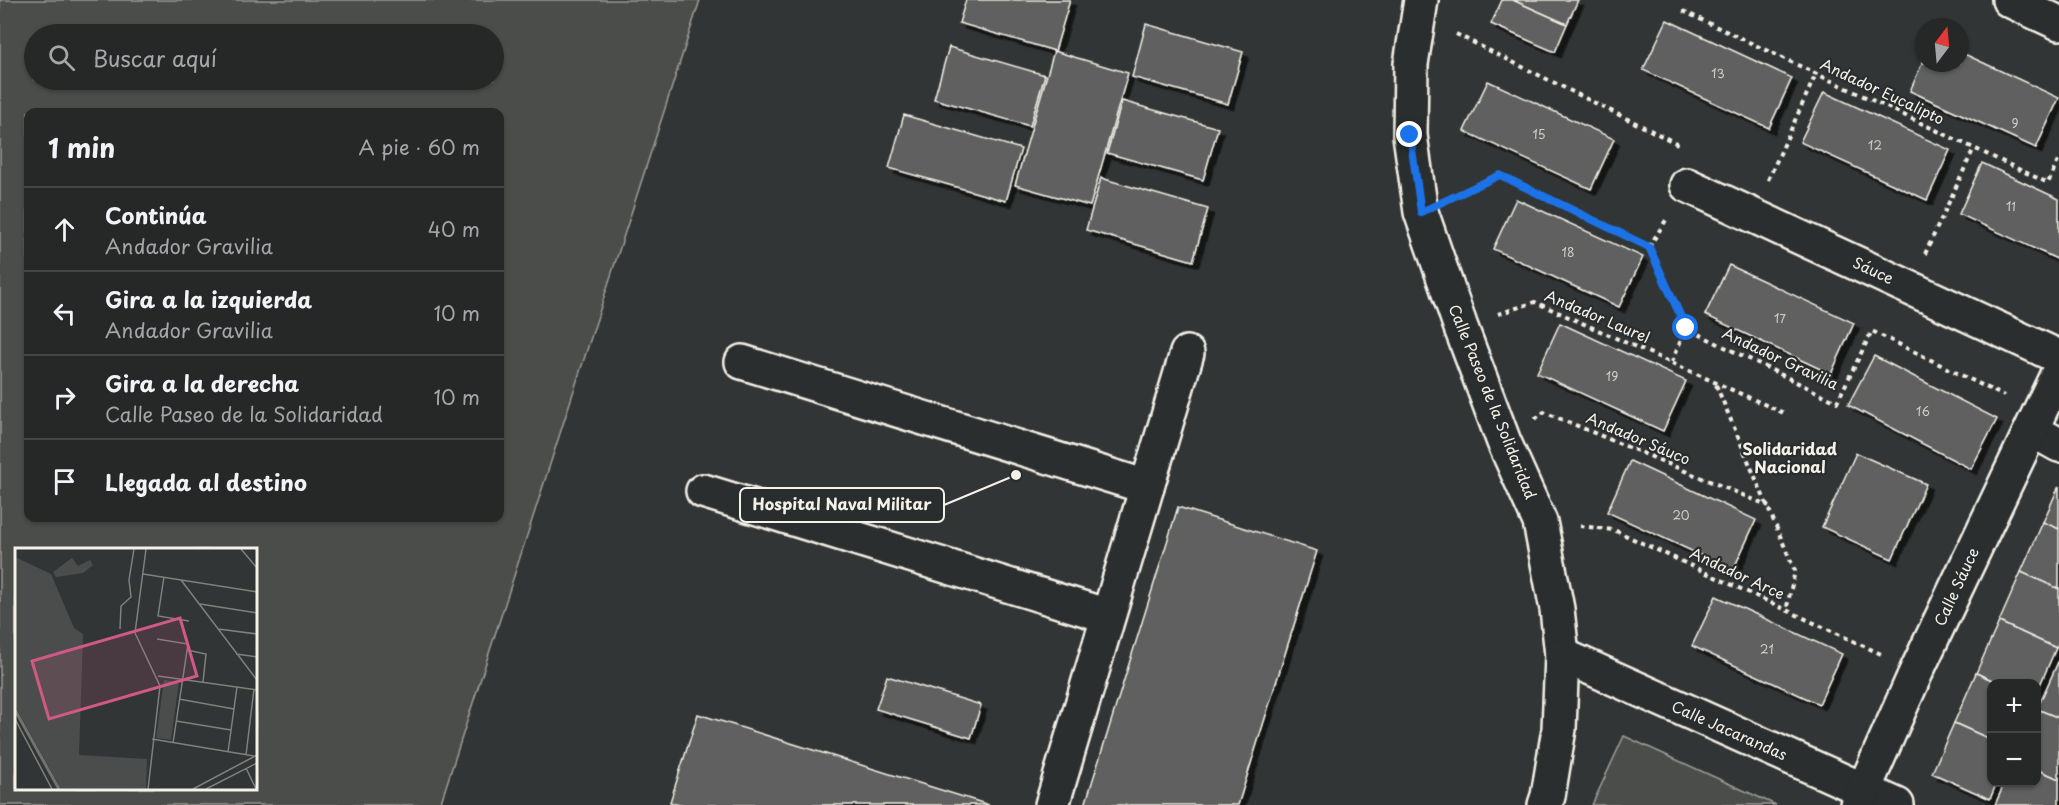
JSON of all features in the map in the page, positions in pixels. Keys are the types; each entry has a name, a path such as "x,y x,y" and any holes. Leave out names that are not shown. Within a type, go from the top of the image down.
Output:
{"street":[{"name":"Calle Paseo de la Solidaridad","path":"1421,0 1411,64 1410,135 1421,212 1460,326 1504,442 1540,522 1557,609 1562,655 1559,729 1545,805"},
{"path":"2009,0 2059,23"},
{"name":"Sáuce","path":"1687,185 2059,357"},
{"path":"1052,805 1186,353"},
{"path":"742,362 1147,487"},
{"name":"Calle Sáuce","path":"1860,798 1917,670 2043,429 2059,371"},
{"path":"703,491 1108,616"},
{"name":"Calle Jacarandas","path":"1562,655 1860,798 1897,805"}],"path":[{"name":"Andador Eucalipto","path":"1683,11 2048,183 2059,159"},
{"path":"1752,215 1816,74"},
{"path":"1909,288 1974,148"},
{"path":"1421,212 1500,175 1649,247 1686,328 1672,362"},
{"name":"Andador Laurel","path":"1460,326 1535,302 1786,414"},
{"name":"Andador Gravilia","path":"1686,328 1837,402 1872,331 2043,429"},
{"path":"1716,384 1796,571 1786,611"},
{"name":"Andador Sáuco","path":"1504,442 1544,412 1768,506"},
{"name":"Andador Arce","path":"1540,522 1614,530 1917,670"}],"shaded area":[{"path":"0,0 700,0 440,805 0,805"},
{"path":"1624,736 1776,805 1592,805"}],"building":[{"path":"966,0 1070,0 1055,51 959,23"},
{"path":"1502,0 1513,0 1567,24 1555,52 1491,24"},
{"path":"1513,0 1578,0 1567,24"},
{"path":"1667,20 1792,78 1769,128 1643,70"},
{"path":"1146,24 1243,52 1228,104 1132,77"},
{"path":"949,47 1045,75 1030,126 934,99"},
{"path":"1054,51 1128,73 1090,206 1015,185"},
{"path":"1969,56 2059,98 2036,148 1910,91 1918,72 1969,72"},
{"path":"1488,81 1614,139 1591,189 1464,131"},
{"path":"1824,92 1950,150 1927,200 1800,142"},
{"path":"1122,101 1218,128 1203,180 1107,153"},
{"path":"904,115 1021,149 1006,201 889,168"},
{"path":"1982,163 2059,199 2059,260 1959,214"},
{"path":"1101,178 1208,209 1193,261 1086,230"},
{"path":"1516,199 1643,257 1619,307 1493,249"},
{"path":"1729,265 1854,323 1831,374 1705,315"},
{"path":"1560,323 1686,381 1663,431 1537,373"},
{"path":"1874,356 1997,419 1971,469 1848,405"},
{"path":"1856,453 1926,484 1892,559 1822,527"},
{"path":"1630,461 1756,520 1733,570 1607,512"},
{"path":"2059,486 2059,529 2043,522"},
{"path":"1178,507 1317,551 1238,805 1085,805"},
{"path":"2043,522 2059,529 2059,589 2021,572"},
{"path":"2021,572 2059,589 2059,642 2056,648 1999,622"},
{"path":"1716,596 1842,654 1819,704 1692,646"},
{"path":"1999,622 2056,648 2041,682 2041,679 1990,679 1976,673"},
{"path":"2059,660 2059,718 2041,711 2041,700"},
{"path":"1976,673 1990,679 1987,679 1987,738 1954,723"},
{"path":"887,676 981,705 971,738 876,709"},
{"path":"2041,711 2059,718 2059,779 2041,771"},
{"path":"698,714 989,805 679,805 670,802"},
{"path":"1954,723 1987,738 1987,787 1995,787 1990,799 1932,773"},
{"path":"2041,771 2059,779 2059,805 1995,805 2003,787 2041,787"}],"place":[{"name":"Hospital Naval Militar","path":"1016,475"}],"district":[{"name":"Solidaridad Nacional","path":"1790,458"}],"route":[{"path":"1410,135 1421,212 1500,175 1649,247 1686,328"}]}
